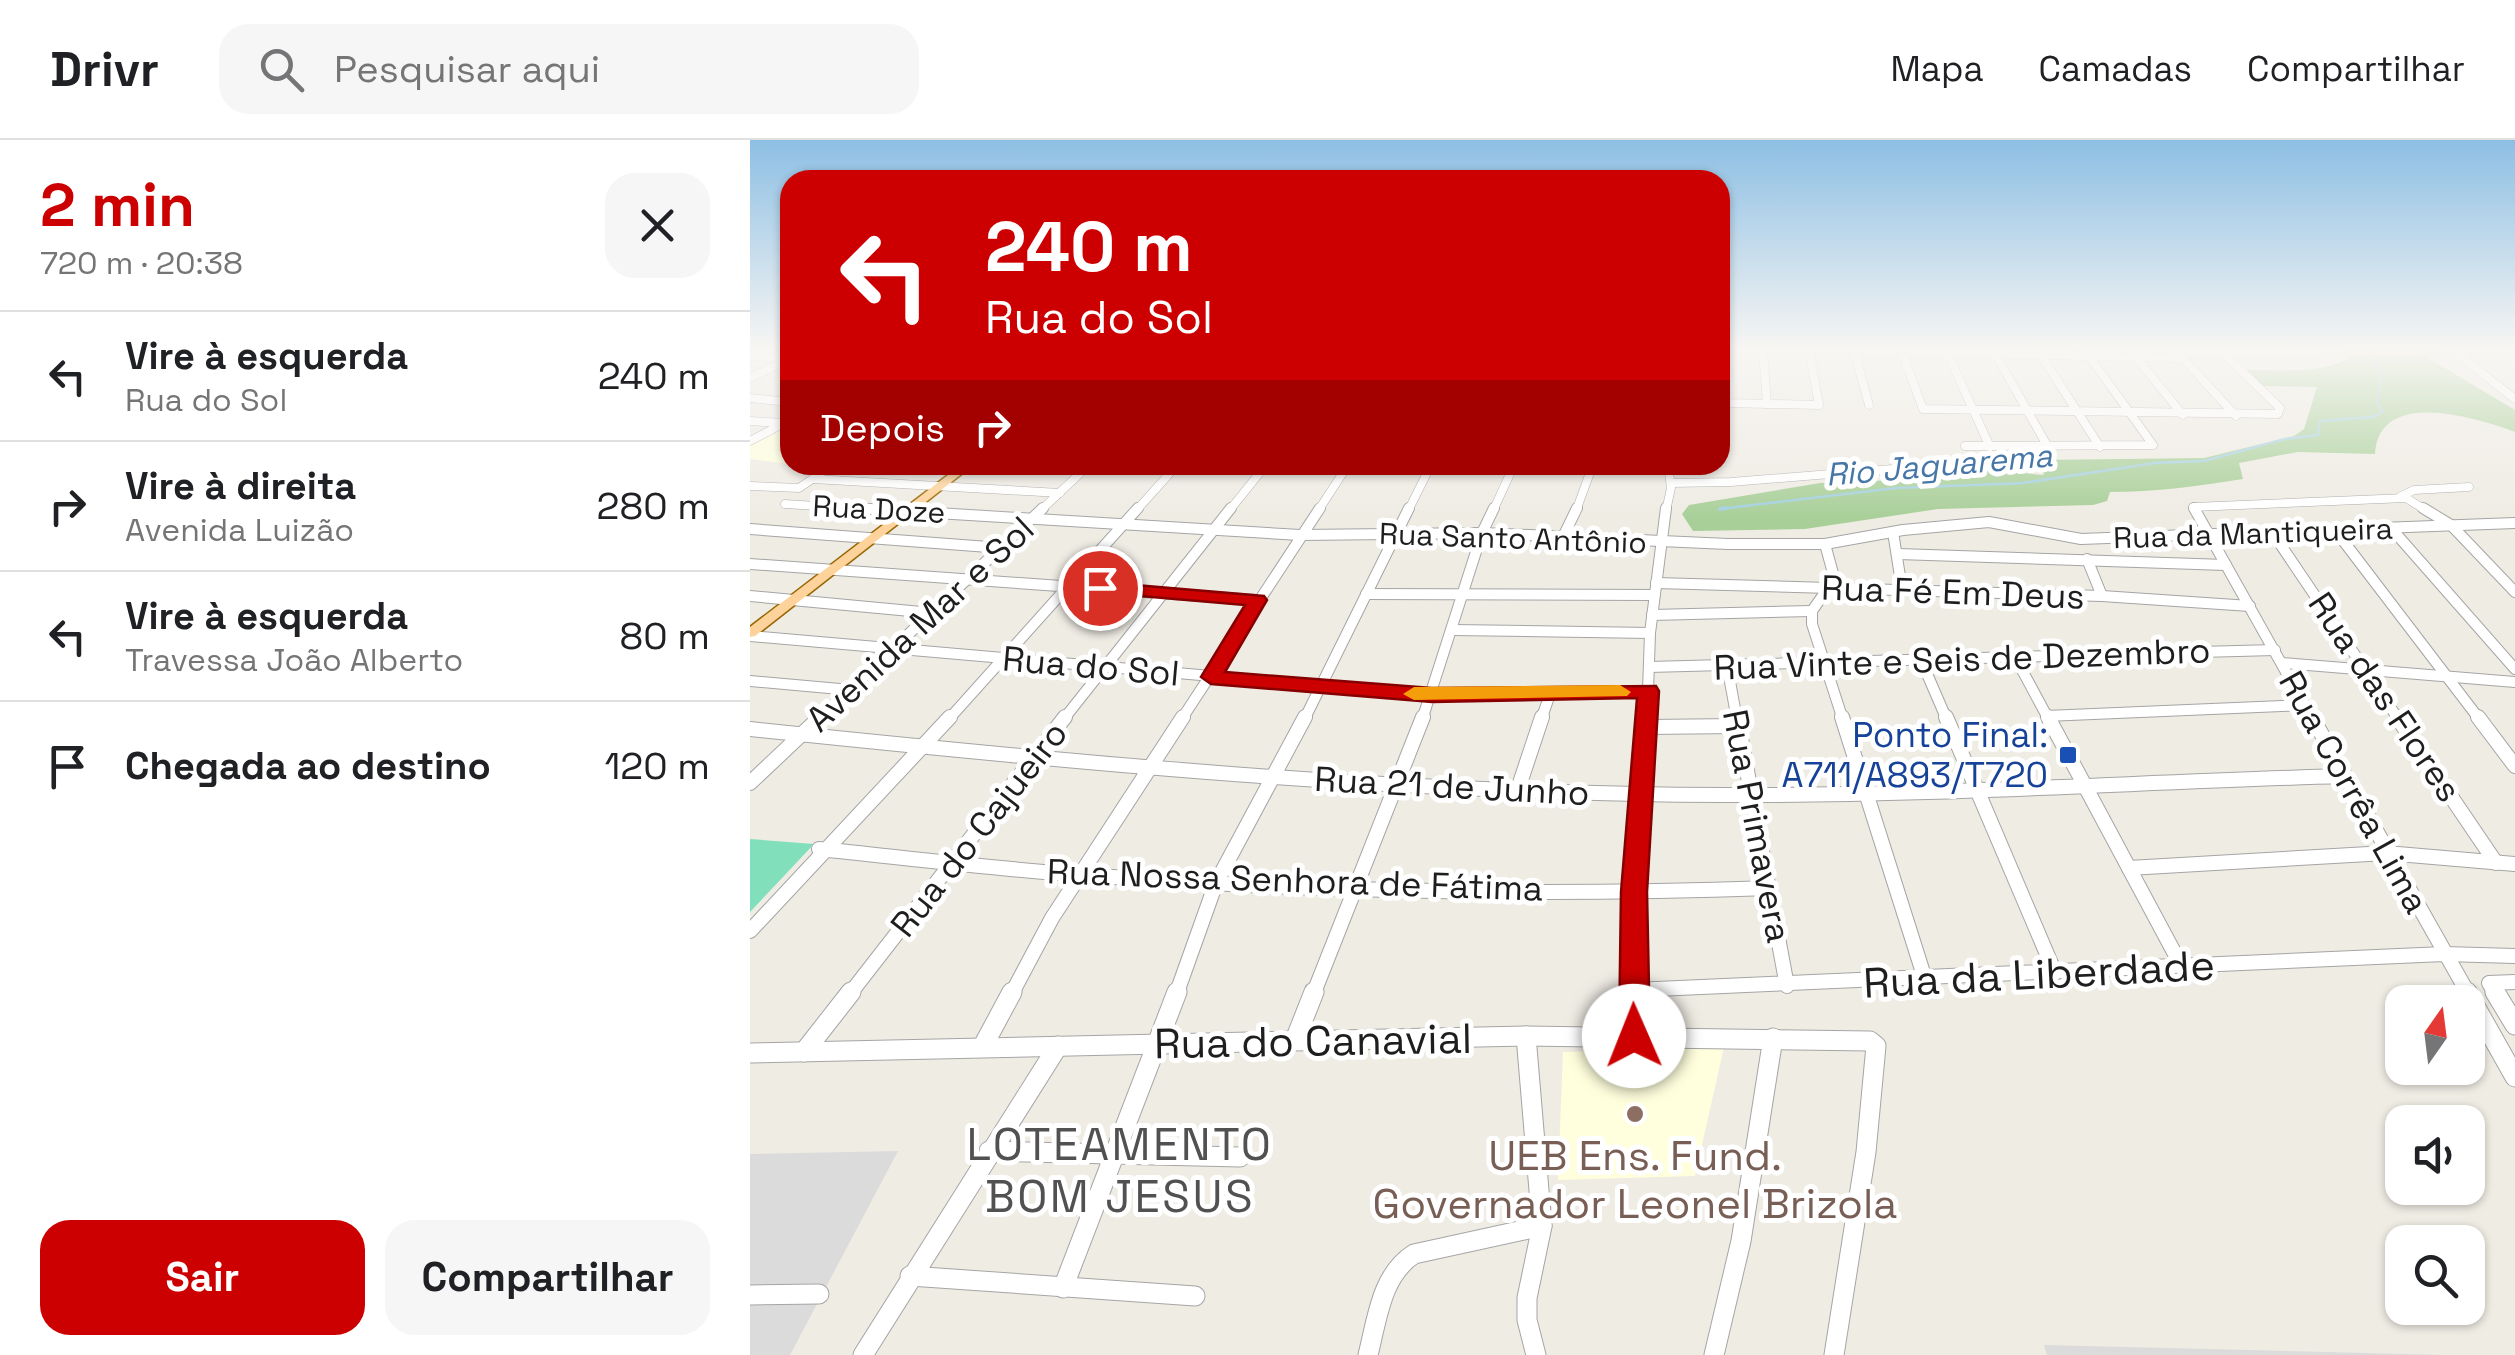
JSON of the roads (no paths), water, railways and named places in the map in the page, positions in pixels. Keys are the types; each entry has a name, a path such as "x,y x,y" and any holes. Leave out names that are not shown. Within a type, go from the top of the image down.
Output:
{"main road":[{"path":"750,634 955,475"}],"street":[{"path":"1921,407 2236,416 2272,415 2279,407"},
{"path":"1972,407 1990,447"},
{"path":"2026,407 2048,447"},
{"path":"2075,407 2100,447"},
{"path":"1966,446 2153,444 2126,407"},
{"path":"2176,407 2183,415"},
{"path":"2227,407 2236,416"},
{"path":"750,421 780,422"},
{"path":"750,441 780,426"},
{"path":"1671,483 2016,459"},
{"path":"750,486 799,488 819,475"},
{"name":"Avenida Mar e Sol","path":"751,781 1078,475"},
{"path":"750,931 1168,475"},
{"name":"Rua do Cajueiro","path":"804,1052 1107,668 1160,592 1258,475"},
{"path":"983,1046 1027,962 1080,875 1342,475"},
{"path":"1063,1288 1216,883 1275,777 1425,475"},
{"path":"1295,1040 1432,695 1482,533 1510,475"},
{"path":"1563,538 1590,475"},
{"path":"1634,1036 1638,794 1647,727 1650,633 1670,475"},
{"name":"Rua Doze","path":"813,479 1060,492"},
{"path":"2401,496 2414,490 2469,487"},
{"path":"2401,496 2451,526 2515,592"},
{"name":"Rua Corrêa Lima","path":"2401,496 2193,507 2515,1077"},
{"name":"Rua Doze","path":"785,504 1034,518"},
{"name":"Rua Santo Antônio","path":"1034,518 1300,535 1482,533 1660,543 1825,544 1892,532 1992,522"},
{"name":"Rua da Mantiqueira","path":"1992,522 2069,538 2515,524"},
{"path":"2392,528 2515,669"},
{"path":"750,529 1002,548"},
{"path":"2335,530 2515,766"},
{"path":"1892,532 1902,590"},
{"name":"Rua das Flores","path":"2272,532 2496,862"},
{"path":"1825,544 1833,588 1812,611 1812,624 1925,979"},
{"path":"1898,554 2226,565"},
{"path":"2087,560 2102,596"},
{"path":"750,564 1257,600"},
{"name":"Rua Fé Em Deus","path":"1366,594 1833,588 2102,596 2250,606"},
{"path":"750,596 932,613"},
{"path":"1652,615 1812,611"},
{"path":"1454,630 1650,633"},
{"name":"Rua do Sol","path":"750,634 1432,695 1648,691"},
{"name":"Rua Vinte e Seis de Dezembro","path":"1650,668 2275,650"},
{"path":"2015,658 2182,967"},
{"path":"1921,660 2055,973"},
{"path":"2282,663 2515,682"},
{"name":"Rua Primavera","path":"1726,665 1786,986"},
{"path":"750,681 850,690"},
{"path":"1518,789 1550,694"},
{"path":"2046,716 2305,706"},
{"path":"1647,727 1737,726"},
{"name":"Rua 21 de Junho","path":"750,729 1275,777 1638,794 1865,793 2344,776"},
{"name":"Rua Nossa Senhora de Fátima","path":"819,853 955,860 1080,875 1216,883 1634,892 1770,888"},
{"path":"2129,868 2386,854 2515,864"},
{"name":"Rua da Liberdade","path":"1634,990 2444,954 2515,956"},
{"path":"2515,982 2490,983 2515,1026"},
{"path":"1526,1036 1542,1226 1527,1298 1527,1320 1536,1355"},
{"name":"Rua do Canavial","path":"750,1053 1526,1036 1875,1042 1866,1152 1834,1355"},
{"path":"2492,1036 2515,1054"},
{"path":"1714,1355 1741,1241 1773,1038"},
{"path":"863,1355 1058,1046"},
{"path":"989,1150 1240,1157"},
{"path":"1368,1355 1401,1260 1542,1226"},
{"path":"910,1276 1195,1296"},
{"path":"750,1295 819,1294"}],"waterway":[{"name":"Rio Jaguarema","path":"1727,508 1720,509 1896,488 2023,483 2155,463 2204,461 2285,439 2318,435 2320,421 2372,417 2382,412 2380,407"}],"place":[{"name":"Ponto Final: A711/A893/T720","path":"2068,755"},
{"name":"UEB Ens. Fund. Governador Leonel Brizola","path":"1635,1114"}],"district":[{"name":"LOTEAMENTO BOM JESUS","path":"1120,1170"}]}
